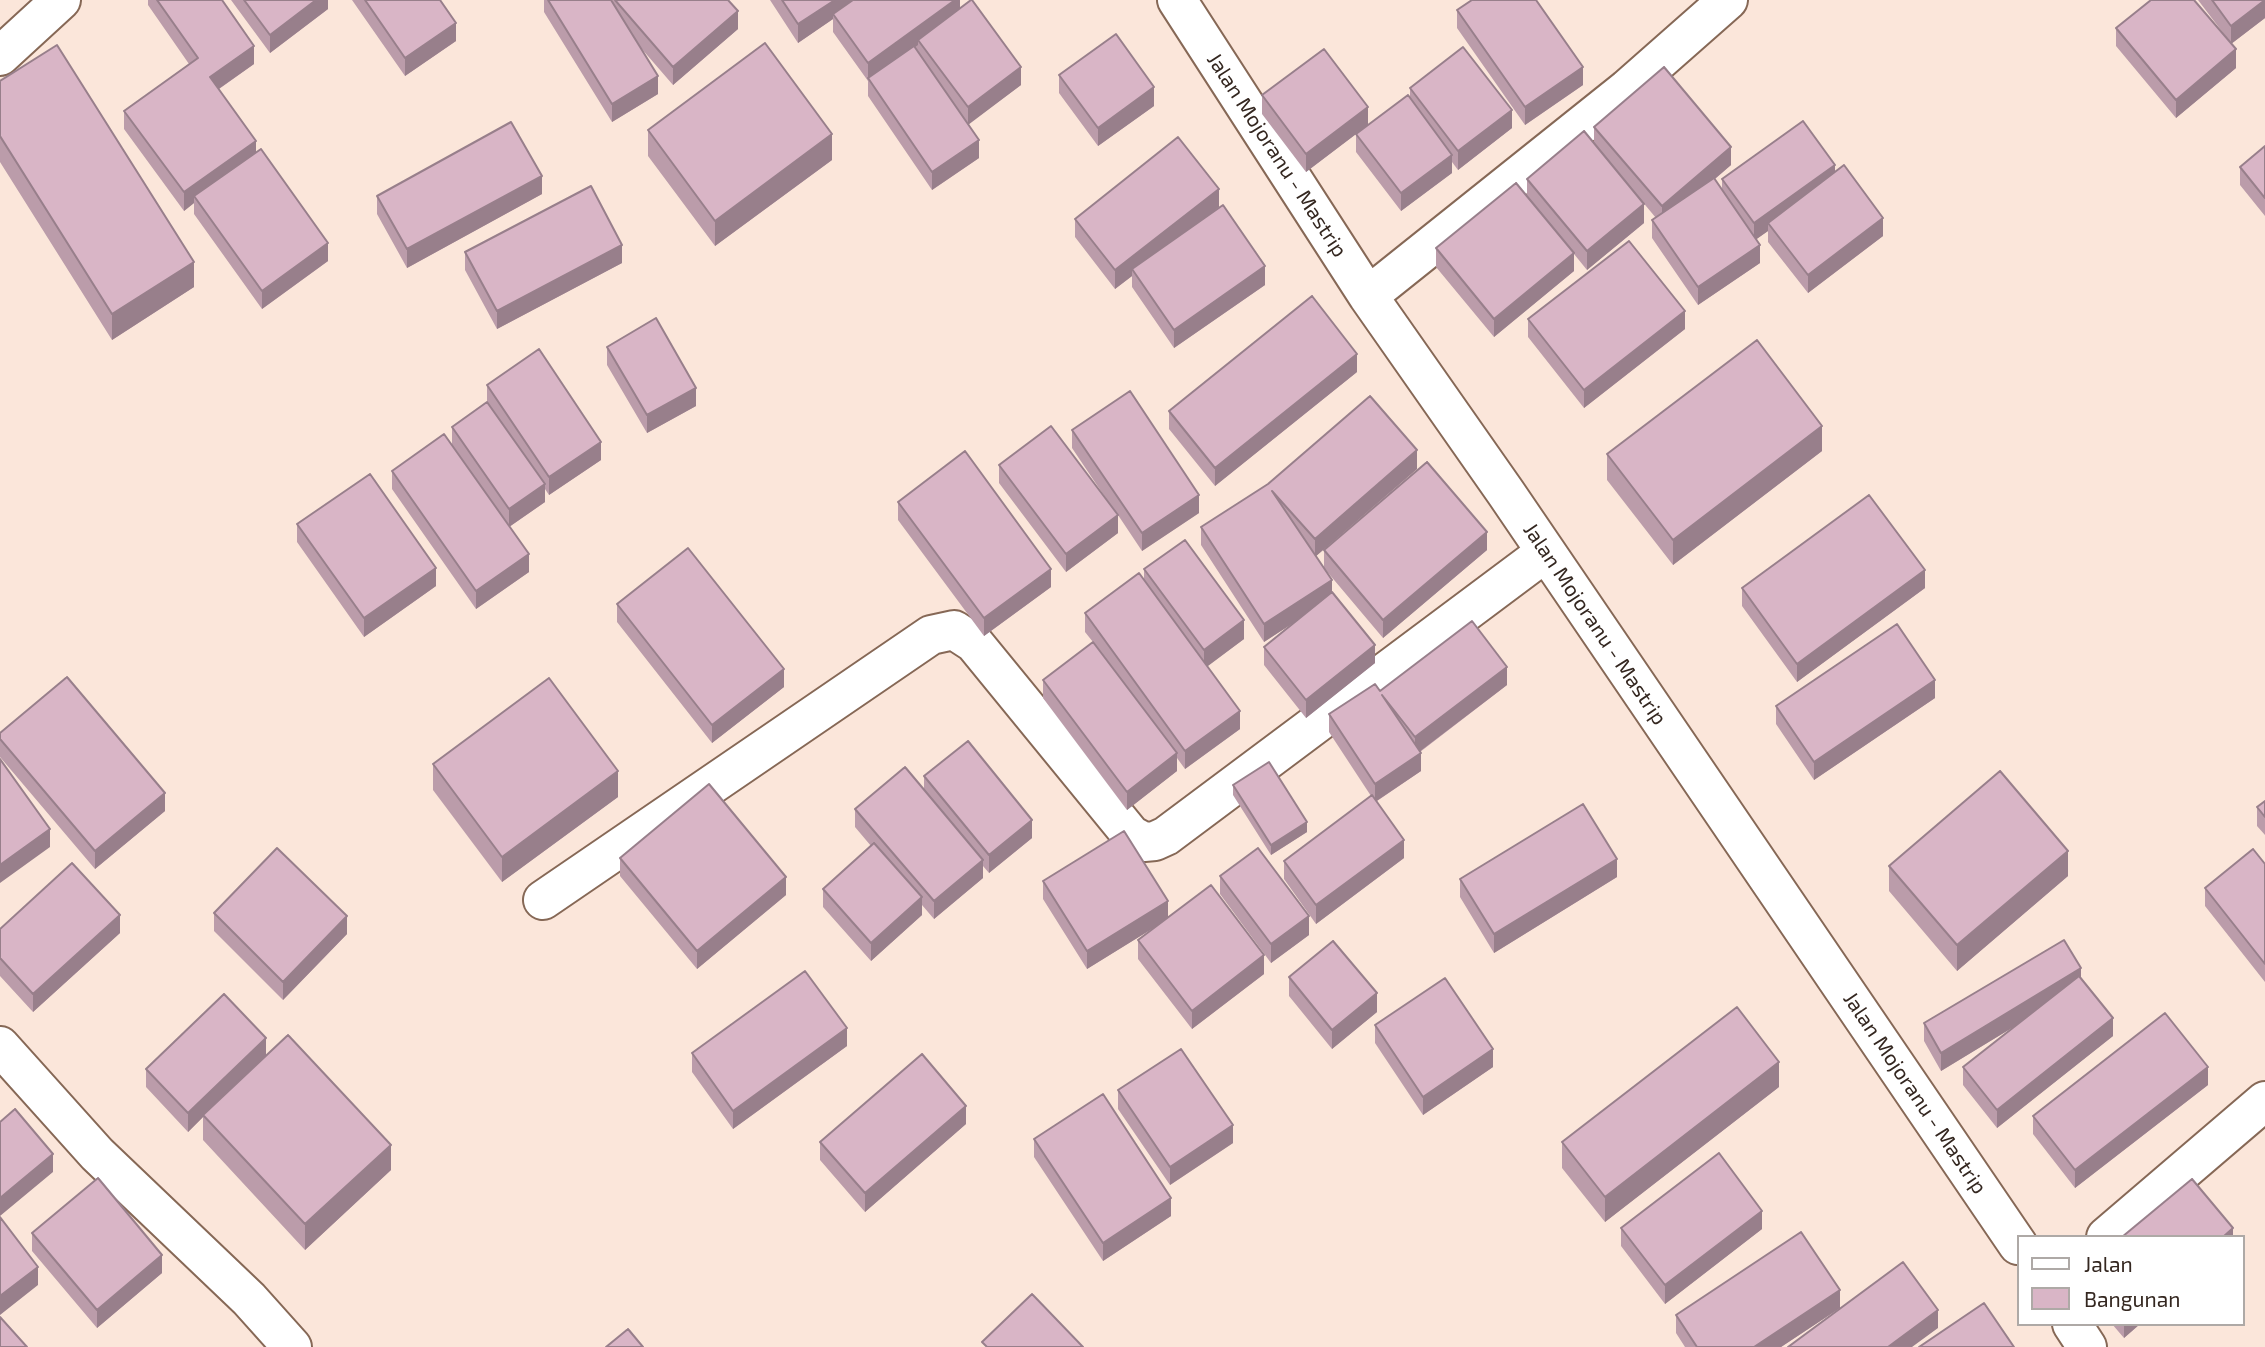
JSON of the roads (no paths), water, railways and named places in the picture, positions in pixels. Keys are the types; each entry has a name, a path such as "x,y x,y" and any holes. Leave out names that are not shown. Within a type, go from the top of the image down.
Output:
{"street":[{"path":"0,56 61,0"},
{"name":"Jalan Mojoranu - Mastrip","path":"1177,0 1368,296 1546,552 2016,1242"},
{"path":"1368,296 1627,89 1728,0"},
{"path":"544,900 931,635 954,630 974,643 1131,835 1144,842 1155,841 1166,836 1546,552"},
{"path":"0,1046 97,1154 249,1299 292,1347"},
{"path":"2108,1235 2265,1101"},
{"path":"2073,1326 2087,1347"}]}
